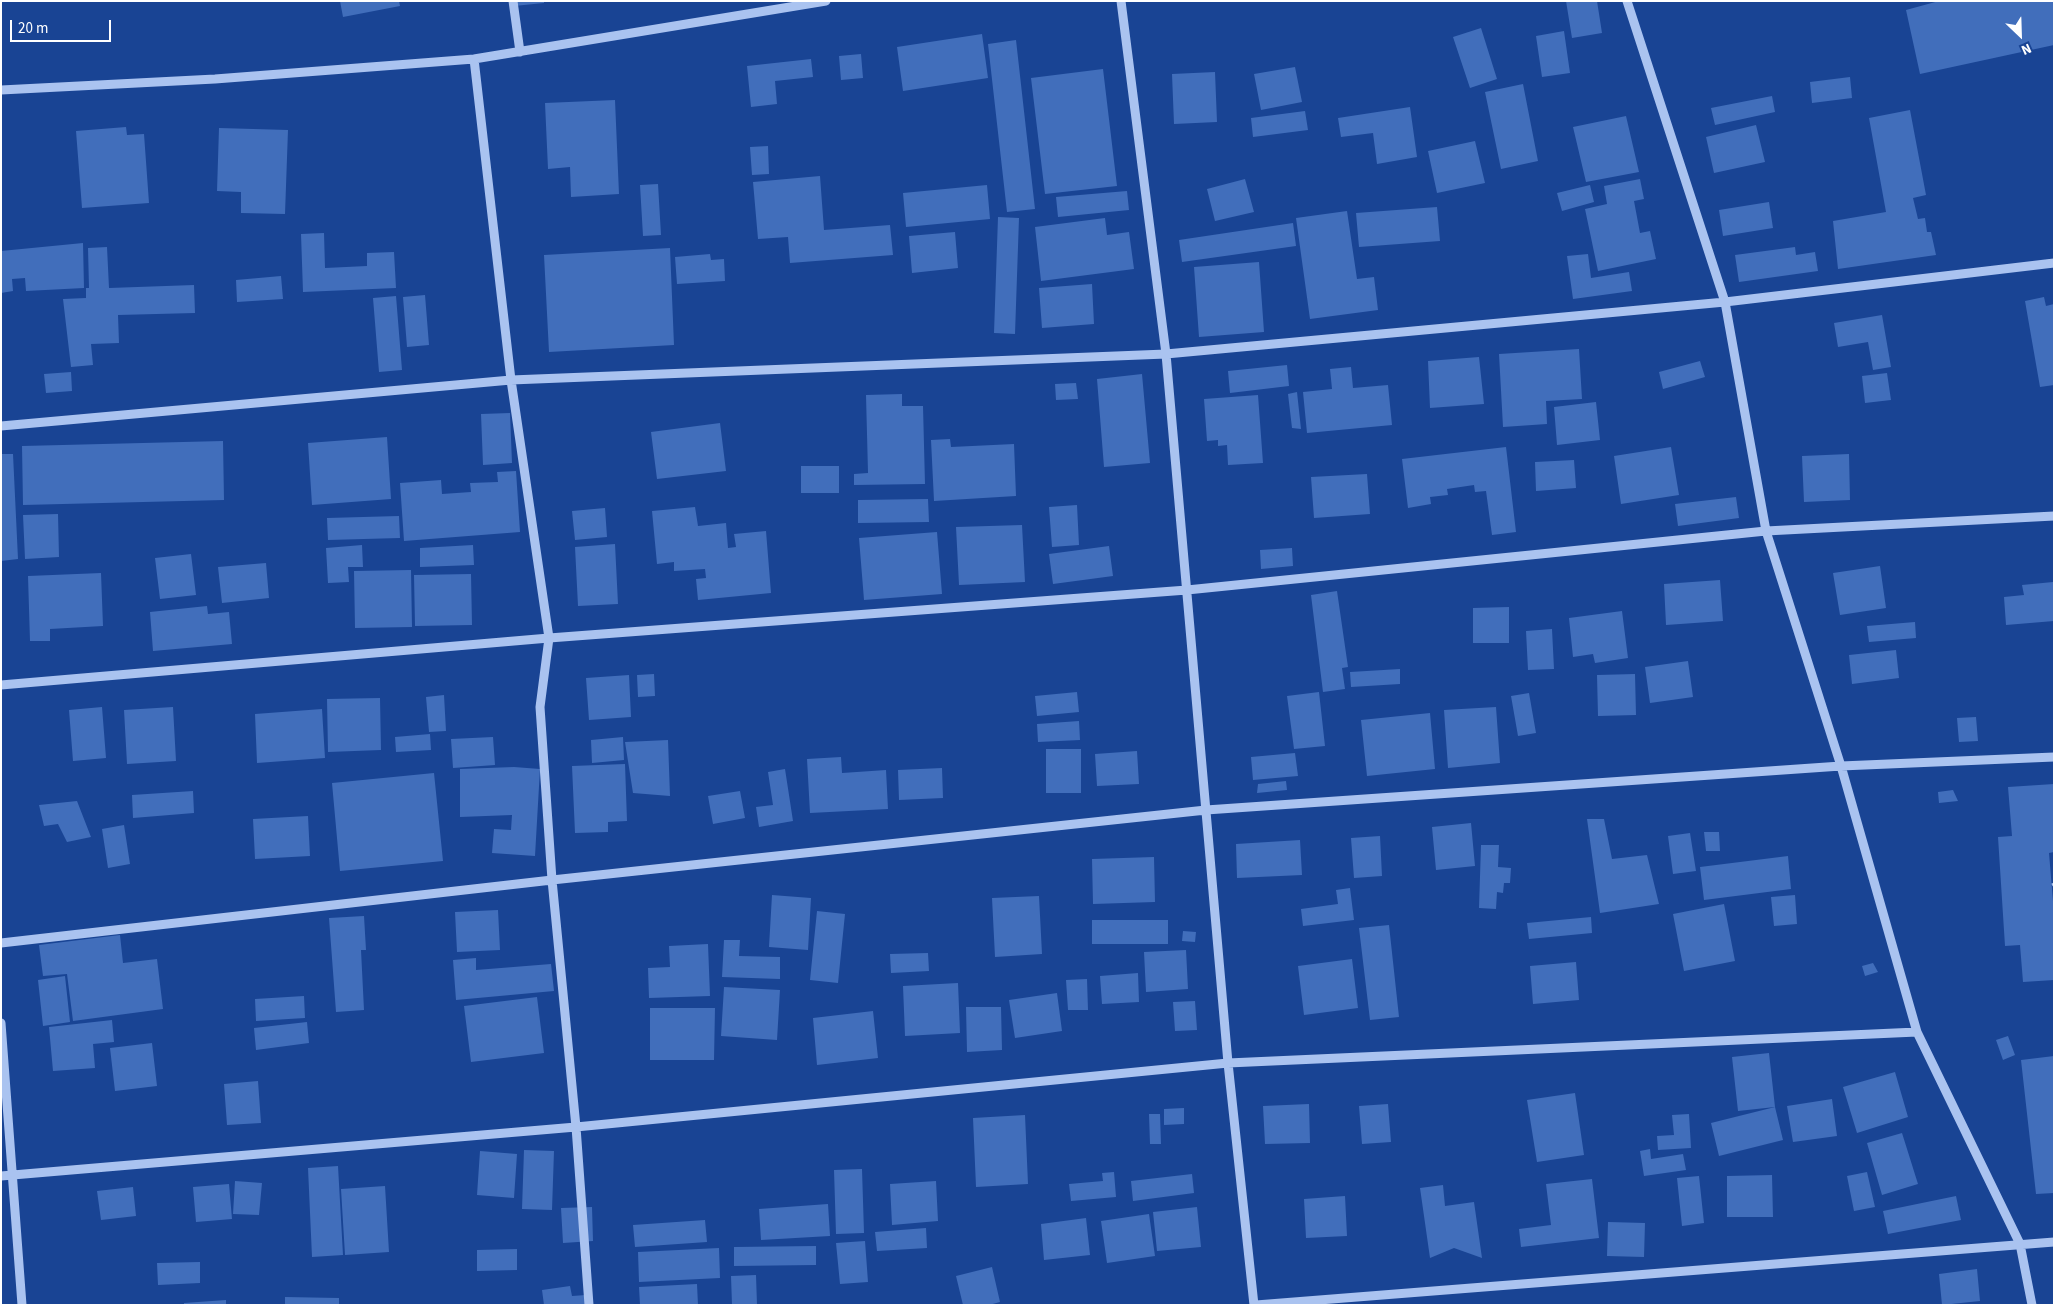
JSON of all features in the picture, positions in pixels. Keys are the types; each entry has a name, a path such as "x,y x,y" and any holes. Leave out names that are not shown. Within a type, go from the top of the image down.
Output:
{"street":[{"path":"513,1 520,52"},
{"path":"1,90 214,79 474,59 795,4 826,1"},
{"path":"1121,1 1166,354 1228,1063 1255,1305 2054,1242"},
{"path":"1627,1 1725,302 1766,530 1840,766 1917,1032 2020,1244 2032,1305"},
{"path":"474,59 510,380 548,638 540,707 552,880 576,1127 589,1305"},
{"path":"1,426 510,380 1166,354 1725,302 2054,263"},
{"path":"1,685 548,638 1187,590 1766,530 2054,516"},
{"path":"1,943 552,880 1206,810 1840,766 2054,757"},
{"path":"1,1023 22,1305"},
{"path":"1,1176 576,1127 1228,1063 1917,1032"}],"building":[{"path":"340,1 399,1 400,6 343,17"},
{"path":"514,1 544,1 544,3 514,6"},
{"path":"1566,1 1597,1 1602,33 1572,38"},
{"path":"1939,1 2054,1 2054,45 1920,74 1906,10"},
{"path":"1481,28 1497,79 1470,88 1453,37"},
{"path":"1564,31 1570,73 1542,77 1536,36"},
{"path":"982,34 988,78 903,91 897,47"},
{"path":"1016,40 1035,209 1007,212 988,44"},
{"path":"861,54 863,78 841,80 839,56"},
{"path":"811,59 813,77 775,81 777,104 751,107 747,66"},
{"path":"1295,67 1302,102 1261,110 1254,74"},
{"path":"1103,69 1117,186 1045,194 1031,78"},
{"path":"1215,72 1217,122 1174,124 1172,74"},
{"path":"1850,77 1852,98 1812,103 1810,82"},
{"path":"1523,84 1538,161 1501,169 1485,92"},
{"path":"1772,96 1775,112 1715,125 1711,108"},
{"path":"615,100 619,194 571,197 570,167 548,169 545,103"},
{"path":"1410,107 1417,157 1377,164 1373,133 1341,137 1338,118"},
{"path":"1910,110 1926,195 1913,198 1918,219 1925,218 1927,232 1931,232 1936,255 1838,269 1833,221 1886,212 1869,118"},
{"path":"1305,111 1308,130 1253,137 1251,118"},
{"path":"1626,116 1639,172 1586,182 1573,127"},
{"path":"1756,125 1765,162 1714,173 1706,137"},
{"path":"126,127 127,135 144,134 149,203 82,208 76,131"},
{"path":"219,128 288,130 285,214 241,213 241,192 217,191"},
{"path":"1475,141 1485,183 1437,193 1428,151"},
{"path":"768,146 769,174 752,175 750,147"},
{"path":"820,176 824,230 890,225 893,255 790,263 788,237 758,239 753,182"},
{"path":"1245,179 1254,212 1215,221 1207,189"},
{"path":"1640,179 1644,199 1634,201 1640,233 1650,231 1656,259 1598,271 1585,209 1607,204 1604,186"},
{"path":"658,184 661,235 643,236 640,185"},
{"path":"987,185 990,219 906,227 903,193"},
{"path":"1590,185 1594,202 1562,211 1557,193"},
{"path":"1127,191 1129,210 1058,217 1056,197"},
{"path":"1769,202 1773,228 1723,236 1719,210"},
{"path":"1437,207 1440,241 1359,247 1356,213"},
{"path":"1347,211 1357,279 1374,277 1378,310 1310,319 1296,218"},
{"path":"998,217 1019,218 1015,334 994,333"},
{"path":"1105,218 1107,235 1129,232 1134,269 1041,281 1035,227"},
{"path":"1293,223 1296,246 1182,262 1179,240"},
{"path":"955,232 958,268 912,273 909,236"},
{"path":"324,233 325,268 367,266 367,253 394,252 396,288 303,292 301,234"},
{"path":"83,243 84,288 26,291 25,278 12,279 13,291 1,293 1,251"},
{"path":"107,247 109,288 194,285 195,313 118,315 119,343 91,344 93,365 71,367 63,299 86,298 86,288 89,288 88,248"},
{"path":"1795,247 1796,255 1815,252 1818,271 1739,282 1735,255"},
{"path":"670,248 674,345 549,352 544,255"},
{"path":"710,254 711,260 724,259 725,281 677,284 675,257"},
{"path":"1588,254 1591,278 1629,272 1632,291 1573,299 1567,256"},
{"path":"1259,262 1264,332 1199,337 1194,267"},
{"path":"281,276 283,299 237,302 236,280"},
{"path":"1092,284 1094,324 1042,328 1039,288"},
{"path":"425,295 429,345 407,347 403,297"},
{"path":"396,296 402,370 379,372 373,298"},
{"path":"2044,297 2046,306 2054,304 2054,385 2040,387 2025,301"},
{"path":"1882,315 1891,367 1873,370 1868,342 1838,347 1834,323"},
{"path":"1579,349 1582,399 1546,401 1547,424 1503,427 1499,354"},
{"path":"1479,357 1484,404 1430,408 1428,361"},
{"path":"1700,361 1705,377 1663,389 1659,372"},
{"path":"1287,365 1289,386 1230,393 1228,371"},
{"path":"1351,367 1353,388 1388,385 1392,425 1307,433 1303,392 1332,389 1330,369"},
{"path":"71,372 72,391 46,393 44,374"},
{"path":"1887,373 1891,400 1865,403 1862,376"},
{"path":"1142,374 1150,463 1104,467 1097,379"},
{"path":"1076,383 1078,399 1056,400 1055,384"},
{"path":"1297,392 1301,429 1292,428 1288,394"},
{"path":"902,394 902,406 923,406 925,484 854,485 854,474 868,473 866,395"},
{"path":"1258,395 1263,463 1228,465 1227,445 1218,446 1218,440 1207,441 1204,399"},
{"path":"1596,402 1600,440 1557,445 1554,407"},
{"path":"510,413 512,463 483,465 481,414"},
{"path":"720,423 726,471 657,479 651,432"},
{"path":"387,437 391,499 312,505 308,443"},
{"path":"950,439 951,447 1014,444 1016,496 934,501 931,440"},
{"path":"223,441 224,500 23,505 22,446"},
{"path":"1506,447 1516,532 1492,535 1486,491 1475,492 1474,485 1447,489 1448,495 1430,497 1431,504 1408,508 1402,459"},
{"path":"1671,447 1679,495 1621,504 1614,456"},
{"path":"1,454 13,454 18,559 1,561"},
{"path":"1849,454 1850,500 1804,502 1802,456"},
{"path":"1574,460 1576,488 1536,491 1535,462"},
{"path":"801,466 839,466 839,493 801,493"},
{"path":"516,471 520,532 404,541 400,483 441,480 442,494 471,492 470,483 498,482 497,472"},
{"path":"1367,474 1370,514 1314,518 1311,477"},
{"path":"1736,497 1739,518 1678,526 1675,504"},
{"path":"928,499 929,522 858,523 858,500"},
{"path":"1077,505 1079,545 1052,547 1049,507"},
{"path":"695,507 698,526 726,523 728,548 736,547 734,534 766,531 771,593 698,600 696,579 706,578 705,569 674,571 674,562 657,564 652,511"},
{"path":"605,508 607,537 575,540 572,511"},
{"path":"58,514 59,557 25,559 23,515"},
{"path":"399,516 400,538 328,540 327,518"},
{"path":"1022,525 1025,582 959,585 956,527"},
{"path":"937,532 942,594 864,600 859,538"},
{"path":"615,544 618,604 578,606 575,547"},
{"path":"362,545 363,567 348,567 349,582 328,583 326,548"},
{"path":"473,545 474,565 420,567 420,548"},
{"path":"1109,546 1113,576 1053,584 1049,554"},
{"path":"1292,548 1293,566 1261,569 1260,550"},
{"path":"191,554 196,595 160,599 155,558"},
{"path":"266,563 269,598 222,603 218,567"},
{"path":"1880,566 1886,608 1840,615 1833,573"},
{"path":"411,570 412,627 355,628 354,571"},
{"path":"101,573 103,626 50,629 50,641 30,641 28,576"},
{"path":"471,574 472,625 415,626 414,575"},
{"path":"1720,580 1723,621 1666,625 1664,584"},
{"path":"2053,582 2054,621 2006,625 2004,597 2024,595 2022,585"},
{"path":"1337,591 1348,667 1342,668 1345,689 1323,692 1311,595"},
{"path":"207,606 208,614 229,612 232,644 153,651 150,612"},
{"path":"1509,607 1509,643 1473,643 1473,608"},
{"path":"1622,611 1628,658 1595,663 1593,654 1573,657 1569,618"},
{"path":"1915,622 1916,638 1869,642 1867,626"},
{"path":"1552,629 1554,669 1528,670 1526,631"},
{"path":"1896,650 1899,678 1852,684 1849,655"},
{"path":"1688,661 1693,697 1650,703 1645,667"},
{"path":"1400,669 1400,684 1351,687 1350,672"},
{"path":"654,674 655,696 638,697 637,675"},
{"path":"1635,674 1636,715 1598,716 1597,675"},
{"path":"629,675 631,717 589,720 586,678"},
{"path":"1077,692 1079,712 1037,716 1035,696"},
{"path":"1319,692 1325,746 1294,749 1287,696"},
{"path":"1529,693 1536,733 1518,736 1511,696"},
{"path":"444,695 446,731 429,732 426,697"},
{"path":"380,698 381,750 328,752 327,699"},
{"path":"102,707 106,758 73,761 69,710"},
{"path":"173,707 176,761 127,764 124,710"},
{"path":"1496,707 1500,763 1448,768 1444,710"},
{"path":"322,709 325,758 257,763 255,714"},
{"path":"1430,713 1435,769 1367,776 1361,720"},
{"path":"1976,717 1978,741 1959,742 1957,718"},
{"path":"1079,721 1080,740 1038,742 1037,724"},
{"path":"430,734 431,750 396,752 395,737"},
{"path":"493,737 495,765 453,768 451,739"},
{"path":"623,737 624,760 592,763 591,740"},
{"path":"668,740 670,796 633,793 625,742"},
{"path":"1046,749 1081,749 1081,793 1046,793"},
{"path":"1137,751 1139,784 1097,786 1095,754"},
{"path":"1295,753 1298,776 1253,780 1251,757"},
{"path":"841,757 842,773 886,770 888,809 810,813 807,759"},
{"path":"625,764 627,821 608,822 608,832 575,833 572,766"},
{"path":"514,767 540,769 535,856 492,853 494,829 511,830 512,815 460,817 460,769"},
{"path":"942,768 943,798 899,800 898,770"},
{"path":"785,769 793,821 759,827 756,807 773,805 768,772"},
{"path":"434,773 443,861 340,871 332,783"},
{"path":"1286,781 1287,790 1257,793 1258,784"},
{"path":"2054,784 2054,852 2049,853 2054,913 2054,980 2023,982 2020,945 2005,946 1998,837 2012,836 2008,787"},
{"path":"1953,790 1958,801 1939,803 1938,792"},
{"path":"193,791 194,813 133,818 132,795"},
{"path":"740,791 745,818 713,824 708,796"},
{"path":"77,801 91,837 67,842 58,824 44,826 39,805"},
{"path":"308,816 310,856 255,859 253,819"},
{"path":"1587,819 1604,819 1612,859 1647,855 1659,904 1600,913"},
{"path":"1471,823 1475,866 1436,870 1432,827"},
{"path":"124,825 130,864 108,868 102,829"},
{"path":"1704,832 1719,832 1720,851 1706,851"},
{"path":"1690,833 1696,871 1673,874 1668,836"},
{"path":"1380,836 1382,876 1354,878 1351,838"},
{"path":"1300,840 1302,875 1237,878 1236,844"},
{"path":"1481,845 1499,845 1498,867 1511,868 1510,883 1504,883 1503,893 1497,892 1496,909 1479,908"},
{"path":"1788,856 1791,889 1704,900 1700,867"},
{"path":"1154,857 1155,902 1093,904 1092,859"},
{"path":"1350,888 1354,920 1303,926 1301,909 1338,904 1336,890"},
{"path":"772,895 811,898 808,950 769,947"},
{"path":"1795,895 1797,924 1774,926 1771,897"},
{"path":"1039,896 1042,954 995,957 992,898"},
{"path":"1724,904 1735,961 1684,971 1673,914"},
{"path":"498,910 500,950 457,952 455,912"},
{"path":"817,911 845,914 838,983 810,980"},
{"path":"364,916 366,950 361,950 364,1010 336,1012 329,918"},
{"path":"1591,917 1592,933 1529,939 1527,923"},
{"path":"1092,920 1168,920 1168,944 1092,944"},
{"path":"1389,925 1399,1017 1370,1020 1359,928"},
{"path":"1183,931 1196,932 1195,942 1182,941"},
{"path":"120,935 123,963 157,959 163,1009 73,1021 67,974 43,976 39,945"},
{"path":"724,940 740,940 739,956 780,957 780,979 722,977"},
{"path":"708,944 710,996 649,998 648,968 670,967 669,946"},
{"path":"1186,950 1188,989 1146,992 1144,952"},
{"path":"928,953 929,971 891,973 890,954"},
{"path":"476,958 476,970 551,964 554,991 456,1000 453,960"},
{"path":"1352,959 1358,1008 1304,1015 1298,966"},
{"path":"1576,962 1579,1000 1533,1004 1530,966"},
{"path":"1873,963 1878,972 1865,976 1862,966"},
{"path":"1138,973 1139,1002 1102,1004 1100,976"},
{"path":"65,976 70,1022 43,1026 38,980"},
{"path":"1087,979 1088,1010 1068,1010 1066,980"},
{"path":"958,983 960,1033 905,1036 903,986"},
{"path":"724,987 780,990 777,1040 721,1036"},
{"path":"1057,993 1062,1031 1015,1038 1009,1000"},
{"path":"304,996 305,1018 256,1021 255,999"},
{"path":"537,997 544,1053 471,1062 464,1006"},
{"path":"1195,1001 1197,1030 1175,1031 1173,1002"},
{"path":"966,1007 1001,1007 1002,1050 967,1052"},
{"path":"650,1008 715,1008 714,1060 650,1060"},
{"path":"873,1011 878,1058 817,1065 813,1018"},
{"path":"112,1020 114,1042 93,1044 95,1068 53,1071 49,1027"},
{"path":"307,1022 309,1043 256,1050 254,1028"},
{"path":"2008,1036 2015,1055 2003,1060 1996,1040"},
{"path":"152,1043 157,1086 115,1091 110,1048"},
{"path":"1769,1053 1775,1107 1738,1111 1732,1057"},
{"path":"2054,1056 2054,1193 2036,1194 2021,1060"},
{"path":"1895,1072 1908,1117 1857,1133 1843,1087"},
{"path":"258,1081 261,1123 227,1125 224,1084"},
{"path":"1575,1093 1584,1155 1537,1162 1527,1100"},
{"path":"1832,1099 1837,1136 1793,1142 1787,1106"},
{"path":"1309,1104 1310,1143 1265,1144 1263,1106"},
{"path":"1388,1104 1391,1142 1362,1144 1359,1106"},
{"path":"1775,1107 1783,1140 1719,1156 1711,1123"},
{"path":"1184,1108 1184,1124 1164,1125 1164,1109"},
{"path":"1149,1114 1160,1114 1161,1144 1150,1144"},
{"path":"1689,1114 1691,1148 1658,1150 1657,1136 1674,1135 1672,1115"},
{"path":"1025,1115 1028,1184 976,1187 973,1118"},
{"path":"1902,1133 1918,1184 1882,1195 1867,1143"},
{"path":"1650,1149 1651,1159 1683,1154 1686,1170 1644,1176 1640,1151"},
{"path":"524,1150 554,1151 552,1210 522,1209"},
{"path":"480,1151 517,1154 514,1198 477,1195"},
{"path":"338,1166 343,1255 312,1257 308,1168"},
{"path":"862,1169 864,1233 836,1234 834,1170"},
{"path":"1114,1172 1116,1197 1071,1201 1069,1184 1103,1181 1102,1173"},
{"path":"1867,1172 1875,1207 1854,1211 1847,1176"},
{"path":"1192,1174 1194,1193 1133,1201 1131,1181"},
{"path":"1772,1175 1773,1217 1727,1217 1727,1176"},
{"path":"1699,1176 1704,1223 1682,1226 1677,1178"},
{"path":"1592,1179 1599,1238 1521,1247 1519,1229 1551,1225 1546,1184"},
{"path":"235,1181 262,1183 259,1215 233,1214"},
{"path":"936,1181 938,1221 892,1225 890,1184"},
{"path":"229,1184 232,1219 196,1222 193,1187"},
{"path":"1443,1185 1445,1206 1474,1202 1482,1258 1454,1248 1430,1258 1420,1188"},
{"path":"385,1186 389,1252 345,1255 341,1189"},
{"path":"133,1187 136,1216 101,1220 97,1191"},
{"path":"1345,1196 1347,1236 1306,1238 1304,1199"},
{"path":"1956,1196 1961,1220 1888,1234 1883,1211"},
{"path":"828,1204 830,1236 761,1240 759,1209"},
{"path":"592,1207 593,1241 563,1243 561,1208"},
{"path":"1197,1207 1201,1247 1157,1251 1153,1212"},
{"path":"1149,1214 1155,1256 1107,1263 1101,1221"},
{"path":"1086,1218 1090,1255 1044,1260 1041,1224"},
{"path":"705,1220 707,1242 635,1247 633,1225"},
{"path":"1608,1222 1645,1223 1644,1257 1607,1256"},
{"path":"926,1228 927,1248 877,1251 875,1232"},
{"path":"865,1241 868,1282 840,1284 836,1243"},
{"path":"816,1246 816,1265 734,1266 734,1247"},
{"path":"719,1248 720,1278 639,1282 638,1252"},
{"path":"517,1249 517,1270 477,1271 477,1250"},
{"path":"200,1262 200,1283 158,1285 157,1263"},
{"path":"992,1267 1000,1302 989,1305 963,1305 956,1276"},
{"path":"1977,1269 1980,1301 1942,1305 1939,1274"},
{"path":"756,1275 757,1305 732,1305 731,1276"},
{"path":"697,1284 698,1305 640,1305 639,1287"},
{"path":"570,1286 572,1296 586,1295 587,1305 544,1305 542,1290"},
{"path":"285,1297 339,1298 339,1305 285,1305"},
{"path":"226,1300 226,1305 184,1305 184,1303"}]}
